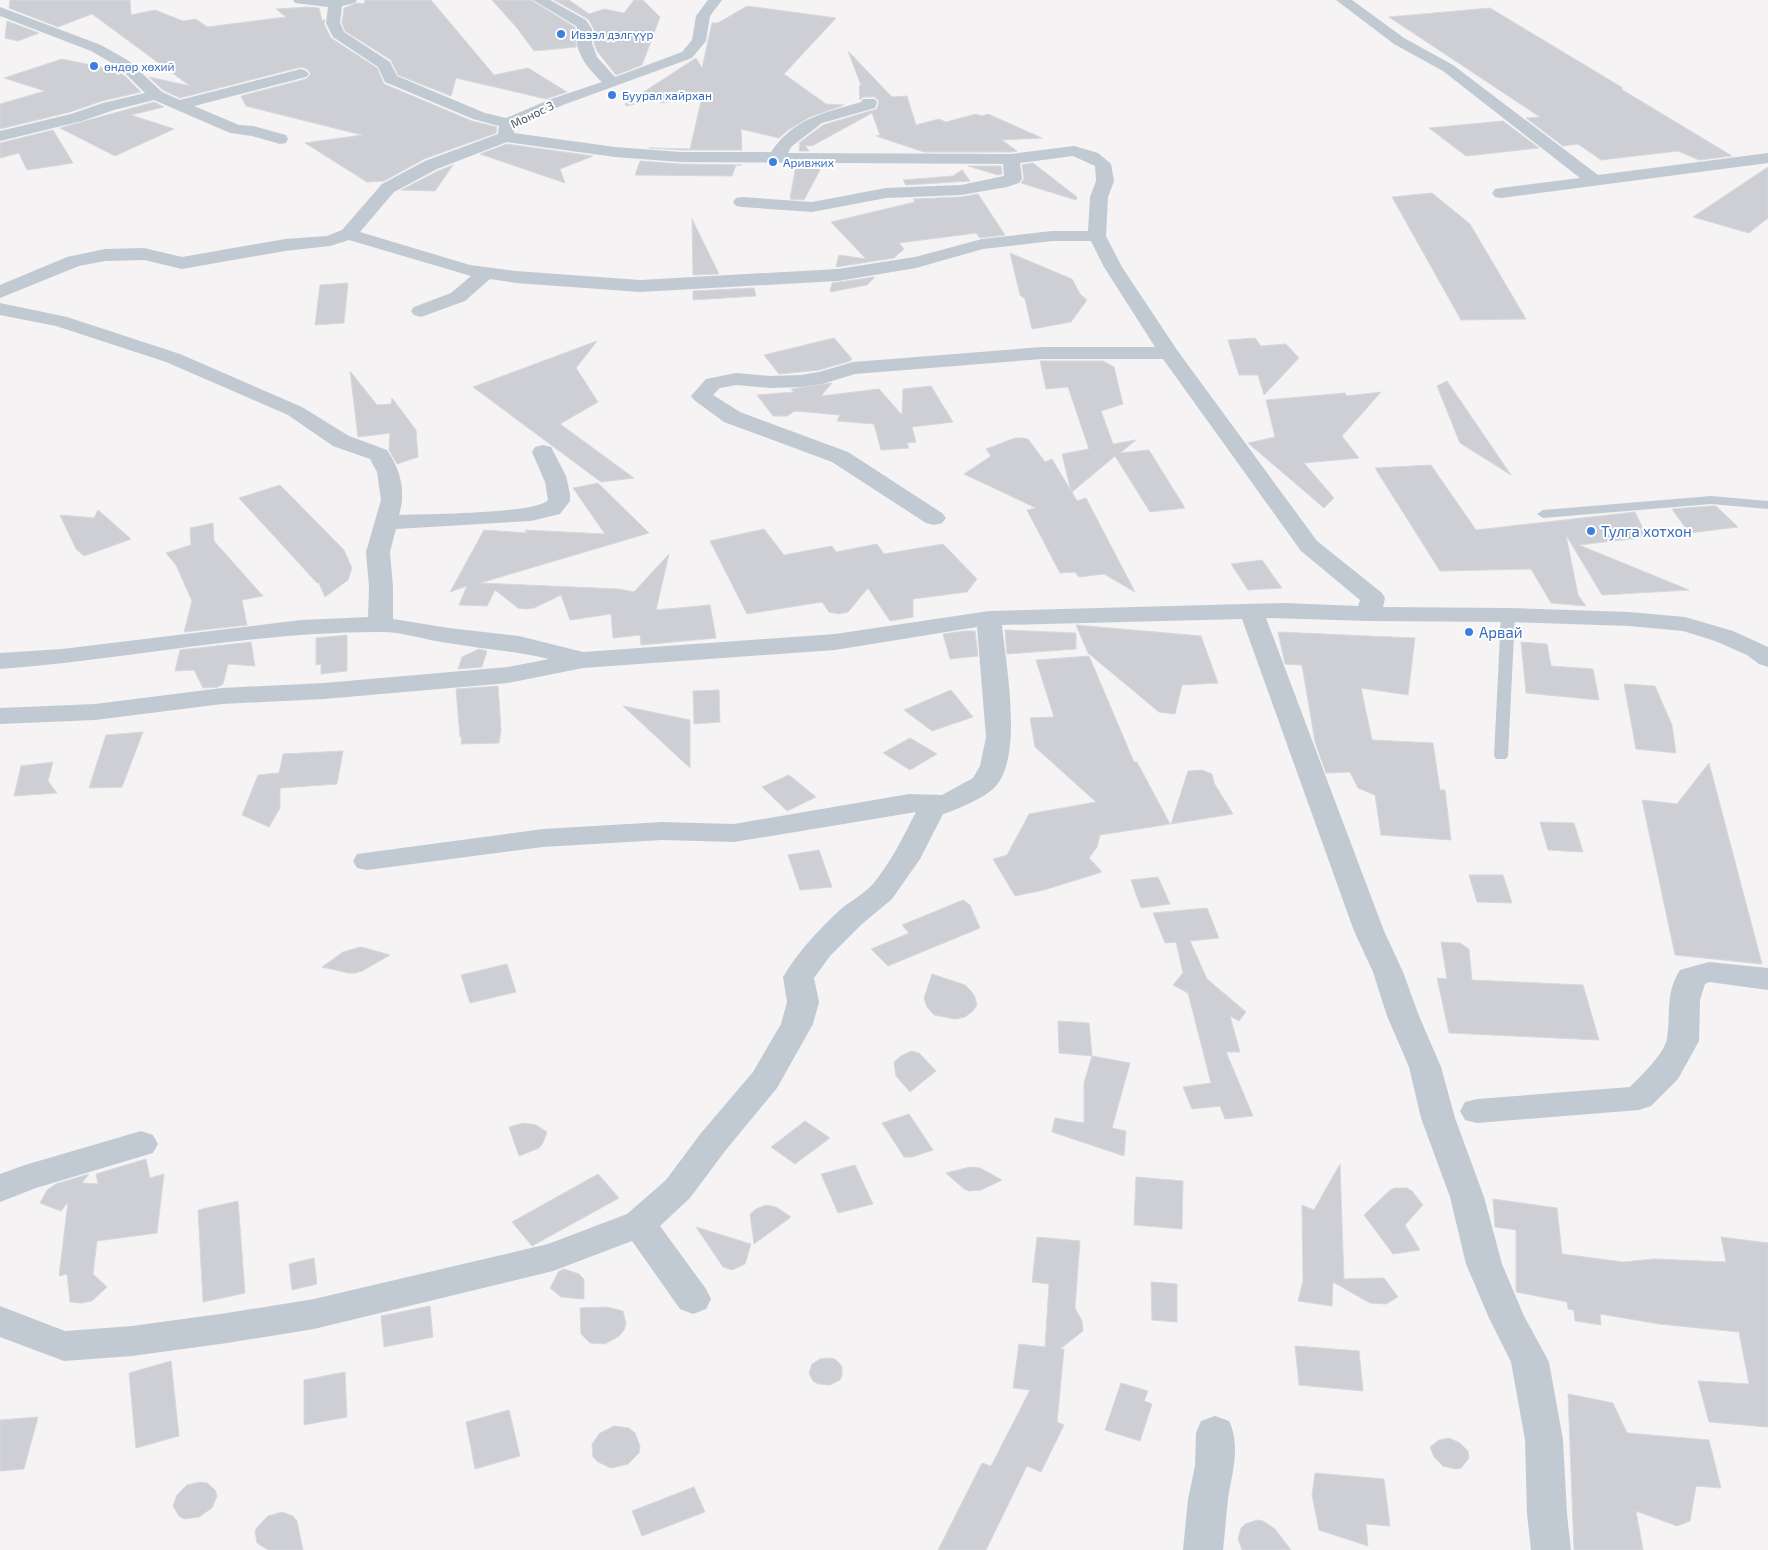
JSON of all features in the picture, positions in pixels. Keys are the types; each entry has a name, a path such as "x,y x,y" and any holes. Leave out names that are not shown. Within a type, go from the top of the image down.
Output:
{"street":[{"path":"300,0 343,2 333,23 338,34 385,65 390,79 479,116 507,130 615,152 681,158 1011,159 1074,151 1092,157 1103,164 1105,181 1099,197 1097,236 1113,267 1169,353 1310,546 1372,598 1368,614"},
{"path":"540,0 576,19 583,26 586,33 585,46 590,60 612,83"},
{"name":"Монос 3","path":"348,234 388,188 431,165 507,130 557,102 687,55 699,40 703,16 715,0"},
{"path":"1343,0 1399,41 1448,68 1595,181"},
{"path":"0,11 96,48 124,64 156,95 236,130 253,131 280,139"},
{"path":"178,105 301,74"},
{"path":"0,136 76,118 109,106 156,95"},
{"path":"776,158 785,144 816,120 869,105 869,102"},
{"path":"1501,193 1768,158"},
{"path":"742,202 812,207 886,193 961,190 1013,179 1011,159"},
{"path":"0,292 74,262 105,255 144,254 182,263 285,245 330,241 348,234 468,270 486,273 526,278 664,286 752,278 838,275 916,262 982,244 1052,236 1097,236"},
{"path":"421,311 458,297 486,273"},
{"path":"0,309 60,322 173,358 295,411 341,441 379,454 388,472 392,500 378,552 381,587 380,624"},
{"path":"934,518 840,457 732,417 702,396 713,383 736,379 770,382 801,381 822,378 863,367 1042,352 1169,353"},
{"path":"385,523 475,519 531,514 552,509 559,501 560,493 556,478 543,452"},
{"path":"0,716 95,712 222,696 324,691 508,676 583,660 835,642 989,618 1314,610 1368,614 1508,615 1629,619 1685,624 1724,636 1756,650 1768,659"},
{"path":"1251,611 1369,931 1388,972 1403,1016 1425,1067 1438,1118 1467,1197 1484,1264 1507,1318 1530,1362 1544,1440 1547,1514 1551,1550"},
{"path":"0,1321 64,1346 132,1341 226,1328 314,1314 553,1257 639,1224 678,1189 713,1142 765,1080 797,1024 803,1002 798,977 819,949 851,917 882,892 906,859 932,808 946,804 984,783 994,766 999,737 989,618"},
{"path":"0,661 62,657 300,627 380,624 449,636 519,644 583,660"},
{"path":"366,861 543,838 662,831 734,833 909,803 946,804"},
{"path":"1477,1111 1639,1098 1666,1071 1683,1041 1684,1000 1691,978 1709,972 1768,979"},
{"path":"0,1190 25,1178 141,1144"},
{"path":"639,1224 693,1298"},
{"path":"1203,1550 1208,1499 1216,1466 1215,1433"}],"lane":[{"path":"1543,514 1711,500 1768,505"},
{"path":"1501,756 1508,615"}],"building":[{"path":"10,0 130,0 131,15 155,10 183,21 196,19 207,27 286,17 276,9 319,8 322,21 325,19 324,24 331,38 377,68 384,84 472,121 497,127 496,133 424,159 384,181 367,182 305,143 362,135 246,106 241,96 306,79 311,74 307,69 301,67 180,98 163,90 149,77 190,86 92,14 58,27 9,8"},
{"path":"365,0 431,0 494,75 528,68 567,92 546,99 456,78 451,96 398,75 391,60 345,31 342,23 344,8 357,3 364,4"},
{"path":"492,0 531,0 575,27 576,47 534,51"},
{"path":"554,0 569,0 589,14 604,9 624,13 634,0 643,0 660,17 642,65 616,75 597,51 594,43 594,29 588,19"},
{"path":"747,6 836,18 784,74 826,104 844,105 810,117 788,130 779,138 741,129 742,150 681,150 649,148 690,149 702,97 660,103 662,98 626,106 625,104 696,58 702,68 712,23 718,23"},
{"path":"1490,8 1732,156 1699,160 1678,151 1601,160 1578,144 1563,146 1526,118 1540,117 1389,17"},
{"path":"7,21 39,33 18,41 5,38"},
{"path":"848,51 892,97 907,96 916,125 939,119 946,122 976,114 982,116 988,114 1042,138 1002,140 1017,151 1011,152 924,152 876,136 880,135 872,113 812,146 805,145 809,151 799,151 799,143 823,125 877,109 879,101 875,97 863,97 860,100 859,86 861,85"},
{"path":"62,59 120,71 141,92 0,129 0,104 45,91 4,78"},
{"path":"154,102 164,107 131,115 174,129 115,156 60,128"},
{"path":"1503,121 1539,148 1466,156 1429,128"},
{"path":"53,130 73,163 27,170 19,153 0,158 0,143"},
{"path":"507,144 593,156 560,169 565,183 480,154"},
{"path":"640,161 742,165 736,165 732,176 635,175"},
{"path":"1033,163 1077,197 1076,200 1021,183 1024,179 1022,165"},
{"path":"453,165 435,191 401,190 438,171"},
{"path":"796,165 818,165 821,168 804,200 790,199"},
{"path":"968,166 1001,166 1002,174 998,175"},
{"path":"1768,167 1768,218 1749,233 1693,217"},
{"path":"962,170 970,181 906,185 903,180 953,176"},
{"path":"1432,193 1470,224 1526,319 1461,320 1392,197"},
{"path":"978,194 1005,235 980,238 976,233 899,243 904,249 894,258 836,267 839,255 866,259 831,222 915,202 913,199 961,197"},
{"path":"692,219 719,274 693,275"},
{"path":"1010,253 1072,279 1080,294 1087,300 1071,322 1032,329 1025,299 1020,295"},
{"path":"875,277 867,285 830,292 832,283"},
{"path":"348,283 344,323 315,325 320,285"},
{"path":"754,288 756,296 693,300 693,291"},
{"path":"834,338 852,359 850,361 819,370 779,374 764,355"},
{"path":"1255,338 1261,346 1286,344 1299,358 1264,395 1258,375 1239,375 1228,340"},
{"path":"597,341 576,368 598,402 560,424 634,478 601,482 473,387"},
{"path":"1040,361 1103,361 1114,367 1123,404 1101,411 1113,444 1136,440 1120,453 1149,450 1185,508 1150,512 1115,456 1072,492 1077,501 1086,498 1135,592 1104,574 1079,577 1075,572 1060,573 1027,510 1036,508 964,474 991,456 986,449 1015,438 1022,438 1028,439 1045,462 1052,459 1071,491 1062,454 1089,449 1068,387 1046,389"},
{"path":"350,371 377,405 391,404 392,398 416,430 418,457 397,464 389,450 390,433 358,437"},
{"path":"1447,381 1511,475 1460,443 1437,386"},
{"path":"832,383 821,396 879,389 902,415 903,389 931,386 953,422 912,427 916,442 907,443 909,448 881,450 874,424 837,421 840,415 795,411 787,416 773,416 757,395 794,392 791,389"},
{"path":"1381,392 1342,436 1359,458 1304,463 1334,498 1324,508 1248,443 1275,437 1266,400 1345,393 1347,396"},
{"path":"1431,465 1476,530 1635,512 1647,537 1579,545 1689,590 1602,595 1566,535 1578,595 1586,606 1551,603 1531,569 1440,571 1375,468"},
{"path":"598,483 649,533 480,583 619,589 634,592 669,554 656,610 710,605 716,638 641,645 640,635 613,638 611,614 570,620 561,595 534,608 526,609 518,608 495,590 487,606 459,605 467,586 450,592 484,530 527,533 525,530 605,534 573,488"},
{"path":"280,485 344,550 352,568 348,580 325,597 319,583 239,498"},
{"path":"1716,506 1738,527 1689,533 1672,509"},
{"path":"98,510 131,539 84,556 76,549 60,515 94,518"},
{"path":"213,523 214,541 263,596 242,600 247,625 184,632 192,601 176,565 166,553 191,545 190,528"},
{"path":"764,529 784,555 832,546 836,552 877,544 884,554 943,544 977,579 967,592 913,599 913,617 890,621 868,588 848,612 839,614 829,612 822,602 747,614 710,541"},
{"path":"1262,560 1282,588 1248,590 1231,564"},
{"path":"1076,625 1201,636 1218,683 1182,685 1175,714 1159,712 1088,653"},
{"path":"1005,630 1076,633 1076,649 1007,654"},
{"path":"975,631 978,656 950,659 943,634"},
{"path":"1278,632 1415,638 1408,695 1361,688 1372,740 1433,743 1440,790 1445,790 1451,840 1381,835 1375,795 1358,788 1350,772 1326,773 1315,742 1302,665 1285,664"},
{"path":"347,635 347,671 321,674 321,664 316,665 316,638"},
{"path":"251,642 255,666 228,664 223,684 218,687 203,688 194,670 175,671 180,650"},
{"path":"1521,642 1547,644 1551,666 1593,669 1599,700 1526,693"},
{"path":"479,649 487,651 482,667 458,669 462,657"},
{"path":"1089,656 1134,762 1137,762 1170,824 1100,835 1097,847 1089,858 1102,872 1044,890 1015,896 993,859 1007,855 1029,814 1096,802 1035,747 1030,718 1054,717 1036,660"},
{"path":"1624,684 1655,686 1672,725 1676,753 1636,749"},
{"path":"498,686 501,730 499,743 461,744 462,737 460,737 456,689"},
{"path":"719,690 720,722 694,724 693,691"},
{"path":"951,690 973,717 932,731 904,710"},
{"path":"623,706 690,720 690,768"},
{"path":"143,732 122,787 89,788 106,735"},
{"path":"910,738 937,754 910,770 883,753"},
{"path":"343,751 337,784 280,788 280,808 269,827 242,815 258,775 279,773 283,754"},
{"path":"53,762 48,781 57,793 14,796 21,766"},
{"path":"1709,763 1762,964 1675,955 1642,800 1677,804"},
{"path":"1202,770 1212,774 1214,783 1233,814 1171,824 1188,771"},
{"path":"789,775 816,797 787,811 762,787"},
{"path":"1540,822 1574,823 1583,852 1548,850"},
{"path":"819,850 832,887 800,890 788,855"},
{"path":"1469,875 1503,875 1512,903 1477,902"},
{"path":"1158,877 1170,904 1141,908 1131,880"},
{"path":"963,900 970,905 980,928 888,966 871,949 909,933 902,925"},
{"path":"1207,908 1219,938 1190,941 1207,979 1246,1012 1239,1021 1230,1016 1240,1052 1226,1052 1253,1116 1225,1119 1220,1106 1192,1109 1183,1087 1211,1083 1188,993 1173,985 1183,973 1176,942 1165,943 1153,913"},
{"path":"1441,942 1460,943 1469,949 1472,980 1583,985 1599,1040 1449,1033 1437,978 1447,979"},
{"path":"361,947 390,955 355,973 322,967 343,952"},
{"path":"507,964 516,992 470,1003 461,975"},
{"path":"932,974 965,985 975,997 977,1005 973,1011 965,1017 955,1019 934,1015 927,1007 924,998"},
{"path":"1058,1021 1089,1023 1092,1056 1059,1053"},
{"path":"911,1051 919,1053 936,1071 910,1092 896,1076 894,1062"},
{"path":"1092,1056 1130,1063 1112,1128 1126,1131 1124,1156 1052,1132 1055,1118 1084,1123 1084,1083"},
{"path":"909,1114 933,1150 912,1157 904,1157 882,1123"},
{"path":"805,1121 830,1138 795,1164 771,1147"},
{"path":"523,1123 536,1125 547,1132 539,1148 519,1156 509,1127"},
{"path":"146,1159 150,1178 164,1174 157,1233 97,1241 93,1274 107,1287 92,1301 70,1302 67,1274 59,1276 68,1202 61,1211 40,1203 47,1190 56,1184 89,1174 82,1183 98,1184 96,1174"},
{"path":"1340,1164 1344,1279 1384,1278 1398,1297 1386,1304 1370,1303 1333,1282 1332,1306 1298,1301 1303,1281 1302,1205 1314,1210"},
{"path":"855,1165 873,1204 838,1213 821,1174"},
{"path":"970,1167 980,1168 1002,1180 981,1190 969,1191 964,1189 946,1173"},
{"path":"598,1174 619,1198 532,1246 512,1222"},
{"path":"1136,1177 1183,1181 1182,1229 1134,1225"},
{"path":"1407,1188 1412,1191 1423,1205 1405,1225 1420,1250 1393,1254 1364,1215 1390,1190"},
{"path":"1493,1199 1557,1208 1562,1254 1623,1262 1654,1259 1726,1262 1721,1237 1768,1243 1768,1427 1709,1422 1698,1381 1749,1384 1739,1332 1659,1324 1600,1314 1601,1325 1575,1321 1574,1310 1568,1309 1567,1302 1516,1292 1516,1230 1495,1227"},
{"path":"238,1201 245,1293 203,1302 198,1210"},
{"path":"766,1205 776,1207 791,1217 754,1244 750,1214"},
{"path":"696,1227 751,1244 745,1264 732,1270 723,1267"},
{"path":"1037,1237 1080,1241 1075,1308 1082,1321 1083,1331 1060,1349 1064,1349 1057,1422 1064,1425 1041,1472 1027,1466 986,1550 938,1550 982,1463 991,1466 1030,1390 1013,1388 1019,1344 1045,1347 1049,1284 1032,1282"},
{"path":"314,1258 317,1284 292,1290 289,1264"},
{"path":"564,1269 579,1274 584,1279 584,1299 561,1297 550,1288 559,1271"},
{"path":"1151,1282 1177,1284 1177,1322 1152,1320"},
{"path":"430,1306 433,1337 384,1347 381,1316"},
{"path":"607,1307 623,1311 626,1324 624,1330 619,1336 605,1344 590,1343 581,1334 580,1308"},
{"path":"1295,1346 1359,1351 1363,1391 1299,1385"},
{"path":"820,1359 835,1359 842,1366 840,1380 830,1385 818,1384 813,1381 809,1373 812,1364"},
{"path":"171,1361 179,1436 136,1448 129,1373"},
{"path":"345,1372 347,1417 304,1425 304,1380"},
{"path":"1121,1383 1148,1391 1144,1401 1152,1404 1140,1441 1105,1430"},
{"path":"1568,1394 1613,1403 1627,1433 1709,1440 1721,1488 1696,1486 1690,1521 1677,1526 1636,1511 1643,1550 1574,1550"},
{"path":"509,1410 520,1456 475,1469 466,1422"},
{"path":"38,1417 24,1469 0,1471 0,1420"},
{"path":"614,1426 629,1428 635,1433 640,1446 639,1453 628,1464 611,1468 598,1462 593,1457 592,1444 600,1433"},
{"path":"1449,1438 1460,1443 1468,1451 1469,1458 1461,1468 1455,1469 1443,1466 1434,1457 1430,1447 1439,1440"},
{"path":"1315,1473 1384,1479 1390,1526 1366,1524 1368,1546 1319,1530 1312,1495"},
{"path":"200,1482 207,1483 215,1490 217,1496 212,1508 199,1517 184,1519 179,1516 173,1506 177,1495 187,1485"},
{"path":"694,1487 705,1512 642,1536 632,1511"},
{"path":"282,1512 293,1516 297,1521 303,1550 268,1550 257,1543 255,1531 258,1526 268,1516"},
{"path":"1257,1520 1263,1521 1275,1529 1291,1550 1242,1550 1238,1539 1241,1528 1245,1524"}],"place":[{"name":"Ивээл дэлгүүр","path":"561,34"},
{"name":"өндөр хөхий","path":"94,66"},
{"name":"Буурал хайрхан","path":"612,95"},
{"name":"Аривжих","path":"773,162"},
{"name":"Тулга хотхон","path":"1591,531"},
{"name":"Арвай","path":"1469,632"}]}
